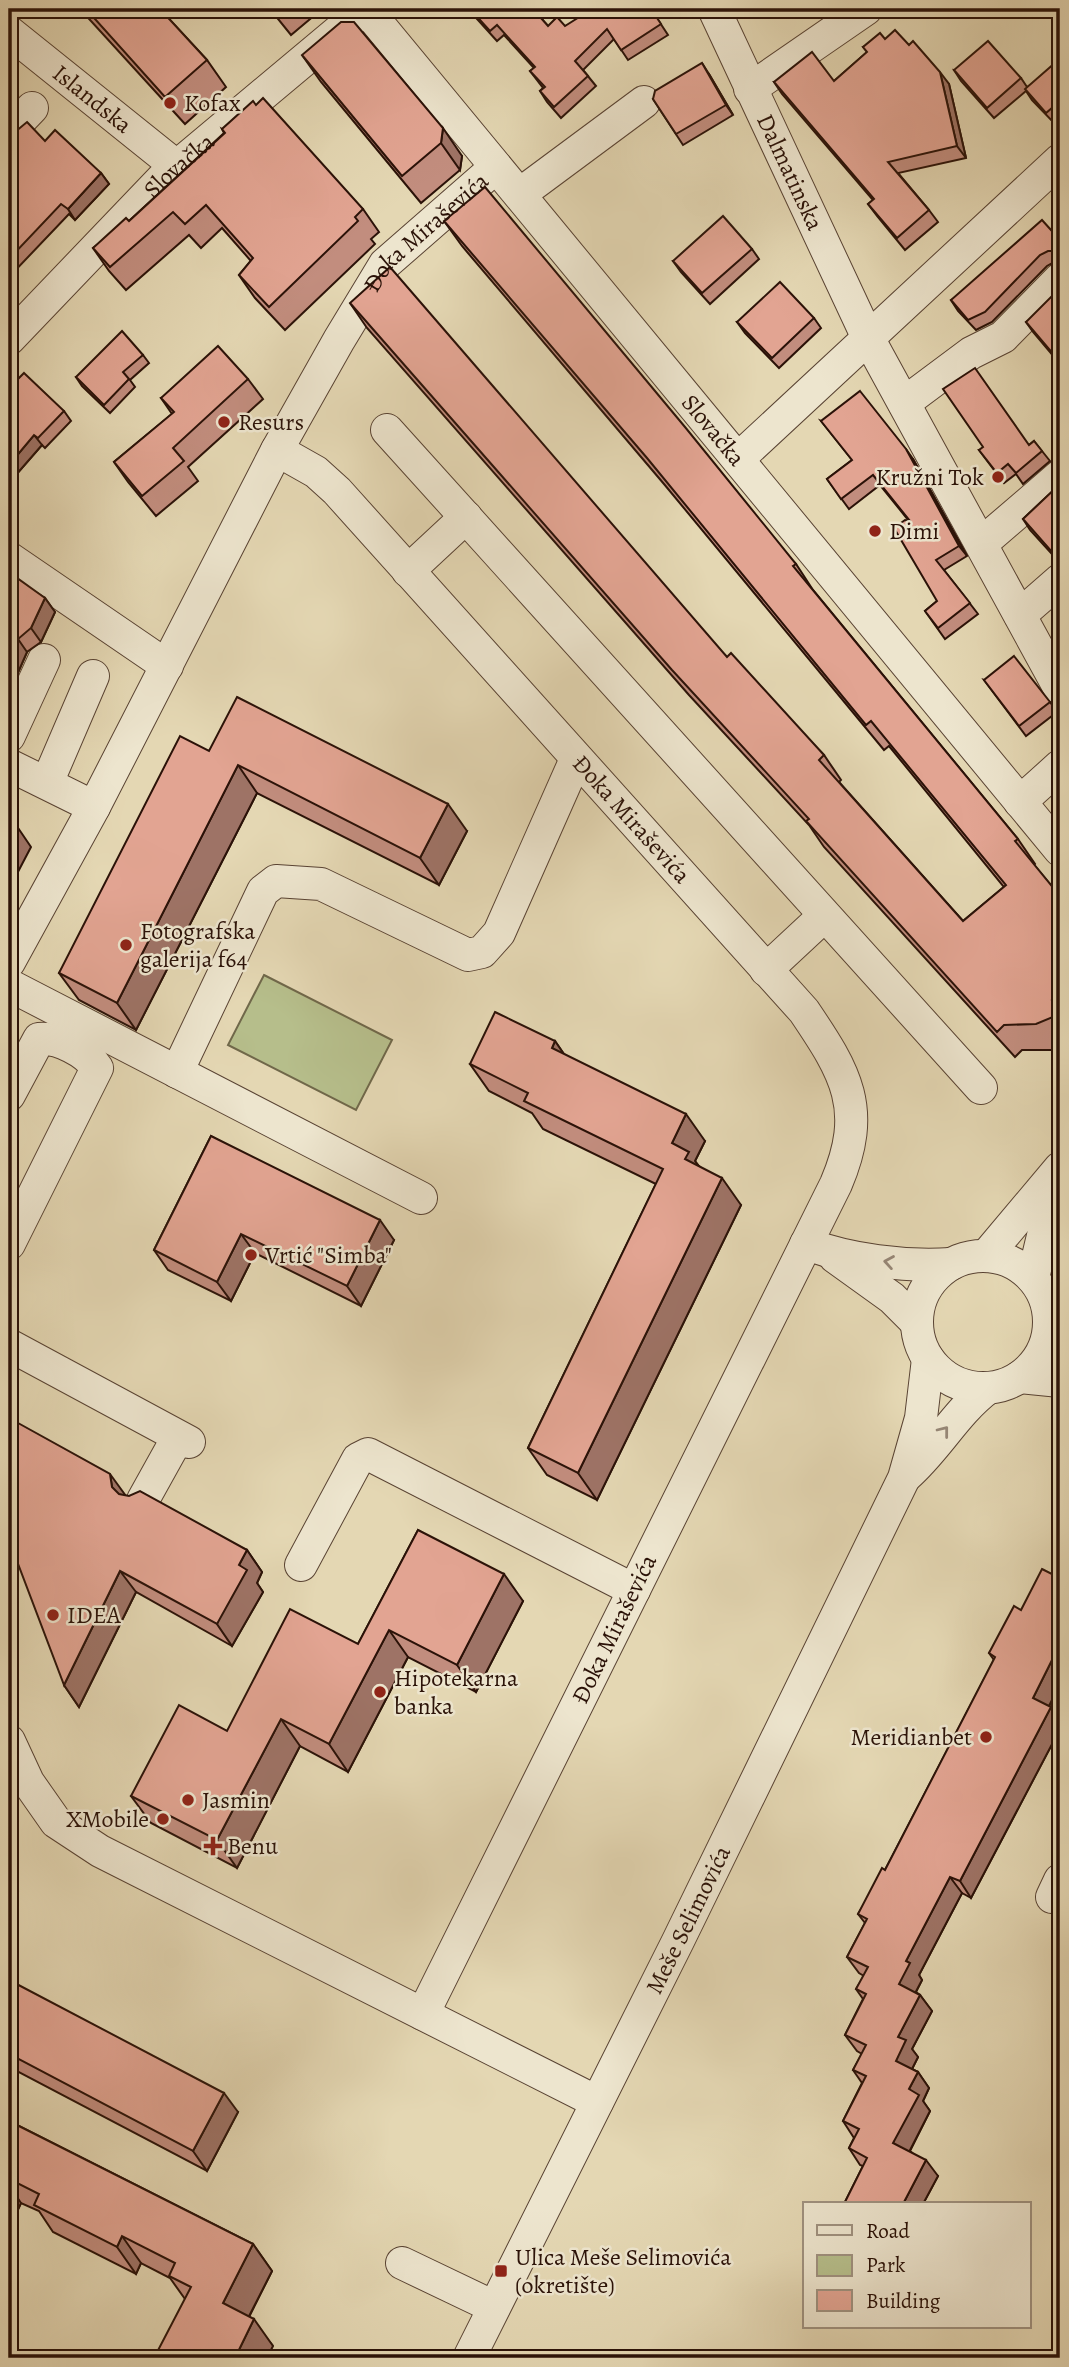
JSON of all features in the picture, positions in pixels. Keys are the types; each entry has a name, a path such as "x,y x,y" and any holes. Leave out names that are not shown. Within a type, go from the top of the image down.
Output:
{"street":[{"name":"Slovačka","path":"9,339 176,166 190,158 366,9 1060,850"},
{"name":"Dalmatinska","path":"713,9 867,336 1060,689"},
{"path":"750,89 866,9"},
{"name":"Islandska","path":"9,32 176,166"},
{"path":"520,194 644,102"},
{"path":"9,132 32,108"},
{"path":"738,459 867,336 1060,160"},
{"name":"Đoka Miraševića","path":"9,962 94,807 277,450 386,264 496,167"},
{"path":"904,403 971,353 1003,337 1060,279"},
{"path":"387,430 981,1088"},
{"name":"Đoka Miraševića","path":"277,450 325,479 804,1011 841,1068 848,1089 850,1152 817,1248 634,1590 423,2014"},
{"path":"982,543 1060,476"},
{"path":"408,571 466,517"},
{"path":"9,558 167,666"},
{"path":"1020,615 1060,580"},
{"path":"9,736 44,660"},
{"path":"47,783 93,676"},
{"path":"177,1072 263,891 276,881 321,884 468,955 482,952 499,933 576,759"},
{"path":"9,765 94,807"},
{"path":"1020,802 1060,766"},
{"path":"766,970 824,916"},
{"path":"9,985 421,1198"},
{"path":"9,1095 39,1039 58,1041 86,1056 97,1068 9,1244"},
{"path":"986,1256 1059,1170"},
{"path":"1033,1278 1059,1170"},
{"path":"817,1248 900,1264 951,1264"},
{"path":"817,1248 892,1298 916,1322"},
{"path":"1020,1377 1043,1352 1055,1322 1044,1295 1033,1278 1004,1259 968,1257 951,1264 936,1275 925,1289 918,1305 916,1322 919,1342 928,1359 956,1383 988,1388 1020,1377 1060,1381"},
{"path":"9,1345 184,1440 143,1500"},
{"name":"Meše Selimovića","path":"468,2358 904,1478 921,1418 928,1359"},
{"name":"Meše Selimovića","path":"904,1478 922,1462 959,1413 988,1388"},
{"path":"301,1565 358,1459 368,1454 634,1590"},
{"path":"9,1741 28,1782 56,1822 100,1851 597,2102"},
{"path":"402,2263 494,2307"}],"green space":[{"path":"264,975 392,1040 356,1110 228,1045"}],"building":[{"path":"86,9 160,9 207,60 165,97"},
{"path":"470,9 533,9 548,26 557,17 565,26 592,9 651,9 661,24 621,50 607,29 575,61 588,76 554,107 540,91 545,87 530,71 535,67 497,25 490,31"},
{"path":"341,22 354,22 443,128 441,143 402,176 302,55"},
{"path":"895,30 909,45 913,41 940,72 957,146 888,162 929,210 897,238 868,204 874,199 774,82 812,52 834,81 867,52 863,47 880,33 885,39"},
{"path":"988,41 1021,78 987,108 954,70"},
{"path":"1056,62 1060,67 1060,101 1046,113 1025,89"},
{"path":"702,63 726,105 676,134 653,99 655,91"},
{"path":"263,98 363,209 355,217 358,221 269,307 239,275 253,258 206,205 185,224 173,212 110,267 93,248 126,218 129,221 225,133 222,129 253,101 256,105"},
{"path":"27,122 45,141 55,130 101,173 68,209 61,204 9,259 9,137"},
{"path":"485,187 685,427 796,564 793,566 1018,839 1015,841 1060,896 1060,993 1052,1000 1060,1008 1060,1014 1036,1024 1004,1025 997,1032 806,821 809,819 672,670 350,303 390,267 727,657 731,653 824,755 819,760 963,921 1006,885 871,721 866,725 647,458 444,221"},
{"path":"723,216 752,249 702,293 673,261"},
{"path":"1042,220 1060,240 1060,249 1040,255 985,312 968,320 951,300"},
{"path":"780,282 814,318 772,358 737,322"},
{"path":"1055,293 1060,300 1060,362 1026,322"},
{"path":"122,331 143,355 123,372 129,379 104,405 76,377"},
{"path":"218,346 248,379 173,448 184,461 142,496 114,462 174,412 161,398"},
{"path":"975,368 1029,445 1034,441 1042,451 1016,473 1008,464 997,473 979,450 983,447 943,389"},
{"path":"24,373 64,411 38,438 34,435 9,465 9,388"},
{"path":"860,391 906,449 959,546 936,560 970,603 938,628 925,611 937,601 894,528 905,520 910,521 873,475 841,499 827,479 852,460 821,421"},
{"path":"1060,484 1060,555 1052,552 1023,519"},
{"path":"9,575 45,598 31,628 18,639 9,658"},
{"path":"1014,656 1050,702 1019,726 984,680"},
{"path":"237,697 448,804 420,858 238,765 117,1003 59,973 180,736 209,751"},
{"path":"495,1012 555,1041 552,1048 686,1114 672,1143 689,1152 685,1159 722,1178 578,1473 528,1448 663,1169 524,1101 528,1093 470,1064"},
{"path":"211,1136 380,1220 347,1286 241,1234 217,1282 154,1250"},
{"path":"9,1418 110,1474 112,1487 119,1494 129,1496 140,1491 247,1550 239,1565 247,1570 217,1624 120,1571 64,1685 9,1540"},
{"path":"418,1530 504,1574 457,1665 389,1630 329,1744 281,1719 217,1840 131,1796 179,1705 227,1731 290,1609 358,1644"},
{"path":"1042,1569 1060,1578 1060,1644 1033,1698 1051,1707 960,1881 950,1877 906,1961 910,1963 899,1984 920,1995 898,2037 906,2040 896,2061 918,2072 909,2089 919,2095 893,2143 926,2160 904,2202 845,2202 867,2158 849,2148 859,2129 843,2121 866,2076 853,2070 866,2045 845,2035 866,1994 856,1989 868,1967 847,1957 867,1919 858,1914 882,1868 885,1870 995,1657 989,1653 1014,1606 1021,1610"},
{"path":"9,1980 224,2093 193,2151 9,2054"},
{"path":"9,2121 253,2244 223,2303 254,2319 235,2358 154,2358 191,2287 169,2276 175,2263 122,2236 117,2247 34,2205 39,2194 9,2179"}],"place":[{"name":"Kofax","path":"170,103"},
{"name":"Resurs","path":"224,422"},
{"name":"Kružni Tok","path":"998,477"},
{"name":"Dimi","path":"875,531"},
{"name":"Fotografska galerija f64","path":"126,945"},
{"name":"Vrtić \"Simba\"","path":"251,1255"},
{"name":"IDEA","path":"53,1615"},
{"name":"Hipotekarna banka","path":"380,1692"},
{"name":"Meridianbet","path":"986,1737"},
{"name":"Jasmin","path":"188,1800"},
{"name":"XMobile","path":"163,1819"},
{"name":"Benu","path":"213,1846"},
{"name":"Ulica Meše Selimovića (okretište)","path":"501,2271"}]}
